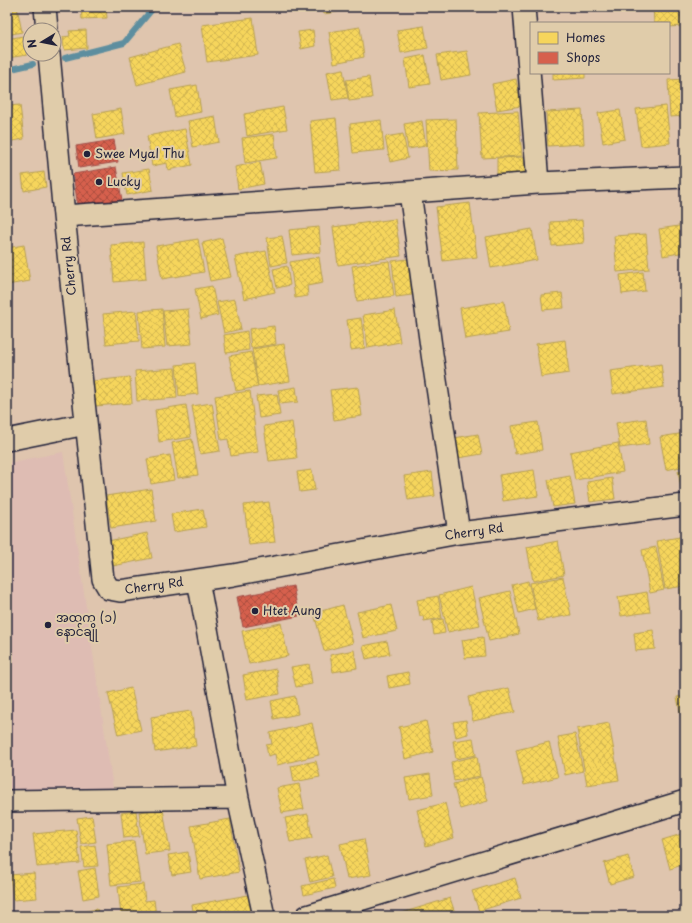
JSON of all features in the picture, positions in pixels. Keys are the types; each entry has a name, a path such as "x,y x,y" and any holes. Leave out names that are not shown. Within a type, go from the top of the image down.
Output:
{"street":[{"path":"45,7 46,22"},
{"path":"524,7 538,183"},
{"name":"Cherry Rd","path":"50,62 64,216 103,579 109,589 120,591 232,575 459,533 685,505"},
{"path":"64,216 538,183 685,177"},
{"path":"410,192 432,354 459,533"},
{"path":"7,440 86,424"},
{"path":"198,580 238,798 264,916"},
{"path":"7,801 238,798"},
{"path":"307,916 685,801"}],"shaded area":[{"name":"အထက (၁) နောင်ချို","path":"63,452 113,788 7,791 7,463"}],"building: Homes":[{"path":"7,7 17,7 22,32 7,35"},
{"path":"81,7 106,7 107,18 82,19"},
{"path":"323,7 354,7 354,9 324,14"},
{"path":"653,7 680,7 682,26 670,27 670,22 654,22"},
{"path":"253,18 258,55 207,62 202,25"},
{"path":"424,26 428,48 401,53 397,30"},
{"path":"360,27 364,57 334,63 329,32"},
{"path":"86,30 87,48 64,50 63,37 70,36 69,31"},
{"path":"313,30 315,46 301,49 298,32"},
{"path":"22,36 22,56 7,58 7,39"},
{"path":"178,44 186,72 137,85 130,57"},
{"path":"467,51 471,75 441,80 437,55"},
{"path":"425,55 430,84 409,87 405,59"},
{"path":"343,69 348,98 332,100 327,72"},
{"path":"553,74 585,74 585,78 553,80"},
{"path":"369,77 372,98 349,101 346,80"},
{"path":"516,79 521,106 497,110 492,84"},
{"path":"685,79 685,116 670,117 668,80"},
{"path":"197,85 201,112 175,117 170,90"},
{"path":"20,105 24,139 7,142 7,106"},
{"path":"666,106 670,143 641,146 636,109"},
{"path":"283,107 287,129 247,136 244,114"},
{"path":"121,109 125,134 97,139 93,114"},
{"path":"582,110 584,144 548,146 546,112"},
{"path":"620,110 625,139 603,143 598,113"},
{"path":"518,111 522,156 482,158 479,113"},
{"path":"215,116 219,142 193,147 188,121"},
{"path":"336,118 341,170 315,172 310,121"},
{"path":"456,119 458,170 429,171 426,120"},
{"path":"381,120 384,150 353,153 350,124"},
{"path":"422,121 426,146 408,149 404,124"},
{"path":"185,129 192,165 168,170 167,163 152,166 147,136"},
{"path":"274,134 277,158 245,163 242,138"},
{"path":"403,134 408,158 390,162 385,137"},
{"path":"524,157 525,176 497,177 497,158"},
{"path":"260,162 264,184 238,189 235,167"},
{"path":"149,169 153,190 127,195 123,173"},
{"path":"44,172 46,187 24,191 22,175"},
{"path":"470,203 477,257 443,261 436,207"},
{"path":"395,219 401,256 338,265 333,227"},
{"path":"582,220 584,243 552,246 550,222"},
{"path":"685,225 685,252 663,256 659,229"},
{"path":"319,227 321,252 292,255 289,230"},
{"path":"532,229 537,260 491,268 486,237"},
{"path":"646,234 649,269 617,272 614,236"},
{"path":"282,236 287,263 271,266 267,238"},
{"path":"222,238 231,277 210,281 202,243"},
{"path":"198,239 204,272 162,279 156,246"},
{"path":"143,242 146,279 114,282 111,245"},
{"path":"24,245 30,281 7,285 7,248"},
{"path":"266,251 275,292 244,299 235,257"},
{"path":"319,257 323,283 307,286 308,296 295,298 290,262"},
{"path":"408,259 412,295 396,297 392,261"},
{"path":"389,261 394,296 357,301 352,266"},
{"path":"287,266 290,285 277,288 273,269"},
{"path":"643,272 645,291 622,294 620,275"},
{"path":"212,286 218,315 201,319 195,289"},
{"path":"562,293 564,308 543,310 541,295"},
{"path":"235,299 241,329 224,333 217,302"},
{"path":"504,301 509,332 465,339 460,308"},
{"path":"162,309 165,347 142,349 139,311"},
{"path":"188,309 192,344 167,346 163,311"},
{"path":"395,310 400,342 368,348 363,315"},
{"path":"136,311 139,341 106,344 103,314"},
{"path":"361,318 365,348 351,350 347,320"},
{"path":"274,326 276,344 251,348 249,329"},
{"path":"247,331 249,350 226,353 224,335"},
{"path":"565,340 569,373 541,377 536,344"},
{"path":"284,344 290,381 258,386 252,349"},
{"path":"685,351 685,370 682,352"},
{"path":"251,352 258,387 236,391 229,356"},
{"path":"195,363 198,394 179,396 176,365"},
{"path":"661,364 664,387 613,394 610,371"},
{"path":"175,368 177,398 137,401 135,371"},
{"path":"130,377 132,403 95,406 93,381"},
{"path":"296,387 298,402 280,404 278,390"},
{"path":"358,387 362,416 334,420 330,390"},
{"path":"250,391 258,452 231,456 228,439 221,440 215,396"},
{"path":"277,394 280,415 259,418 256,396"},
{"path":"212,403 220,451 200,454 192,406"},
{"path":"186,405 191,437 159,442 155,410"},
{"path":"646,419 649,444 620,448 616,423"},
{"path":"292,422 297,458 269,461 264,426"},
{"path":"538,422 542,450 515,454 511,426"},
{"path":"685,433 685,466 666,470 660,437"},
{"path":"478,434 482,454 458,458 454,438"},
{"path":"192,439 198,475 178,478 172,443"},
{"path":"618,443 623,472 575,480 570,452"},
{"path":"170,455 174,480 151,484 147,459"},
{"path":"685,469 685,488 681,488 678,471"},
{"path":"312,470 315,490 300,492 297,472"},
{"path":"534,470 538,496 503,501 499,475"},
{"path":"432,472 435,496 408,500 404,476"},
{"path":"570,476 575,504 553,507 548,480"},
{"path":"612,478 615,499 590,502 587,482"},
{"path":"151,489 156,521 111,528 106,496"},
{"path":"269,502 275,542 249,545 244,505"},
{"path":"203,509 206,527 174,532 171,514"},
{"path":"147,533 152,558 113,566 108,541"},
{"path":"685,536 685,586 665,589 657,541"},
{"path":"558,541 564,575 533,581 527,547"},
{"path":"656,547 664,590 650,593 642,550"},
{"path":"563,577 571,615 538,621 530,583"},
{"path":"528,581 535,609 519,613 512,585"},
{"path":"471,587 480,625 448,632 439,595"},
{"path":"685,588 685,612 684,612 680,589"},
{"path":"510,591 519,634 489,641 479,598"},
{"path":"647,592 650,612 621,616 618,597"},
{"path":"438,596 442,618 424,621 423,616 420,616 417,600"},
{"path":"343,605 353,643 324,651 314,613"},
{"path":"391,605 397,631 363,638 357,612"},
{"path":"443,619 445,633 434,635 432,621"},
{"path":"281,623 288,656 249,664 242,631"},
{"path":"653,630 655,649 636,651 634,633"},
{"path":"483,637 485,656 465,658 462,640"},
{"path":"387,641 390,654 366,659 363,646"},
{"path":"354,650 357,668 333,672 330,655"},
{"path":"309,664 312,684 296,687 291,667"},
{"path":"276,669 280,694 247,700 243,675"},
{"path":"408,672 410,684 389,688 387,676"},
{"path":"131,688 141,730 118,735 108,693"},
{"path":"509,688 515,712 473,721 468,697"},
{"path":"295,696 298,714 274,719 271,701"},
{"path":"685,696 685,721 682,722 677,697"},
{"path":"191,711 196,746 155,752 151,717"},
{"path":"466,720 468,734 456,737 453,722"},
{"path":"426,721 433,752 405,759 399,727"},
{"path":"312,723 319,755 277,765 275,754 268,756 266,745 272,744 270,733"},
{"path":"609,723 619,780 587,785 577,729"},
{"path":"575,734 583,771 565,775 558,737"},
{"path":"473,738 476,755 456,759 453,741"},
{"path":"549,742 558,777 524,785 516,750"},
{"path":"477,756 480,776 454,781 451,762"},
{"path":"316,761 320,777 294,782 291,766"},
{"path":"430,774 433,795 409,799 405,778"},
{"path":"481,777 488,801 460,809 453,784"},
{"path":"299,784 304,809 282,813 277,788"},
{"path":"445,803 454,838 426,846 417,810"},
{"path":"163,809 170,851 145,854 139,812"},
{"path":"136,811 139,836 124,838 121,813"},
{"path":"308,814 312,838 290,842 285,818"},
{"path":"92,816 96,842 81,844 77,818"},
{"path":"230,819 239,872 200,879 191,826"},
{"path":"76,830 80,863 37,867 33,834"},
{"path":"685,833 685,864 670,869 662,840"},
{"path":"364,839 371,875 347,879 340,844"},
{"path":"134,841 140,882 111,885 107,844"},
{"path":"95,845 98,866 84,867 81,847"},
{"path":"188,852 191,872 172,875 168,855"},
{"path":"327,855 332,877 310,882 305,860"},
{"path":"628,856 634,877 610,884 604,863"},
{"path":"95,868 99,896 83,899 78,871"},
{"path":"34,873 37,898 13,900 10,875"},
{"path":"515,878 521,898 479,911 472,891"},
{"path":"333,879 335,888 304,895 302,886"},
{"path":"143,884 145,901 154,900 156,916 121,916 118,887"},
{"path":"248,895 252,916 194,916 192,905"},
{"path":"450,898 456,916 392,916"},
{"path":"97,909 99,916 83,916 82,912"}],"building: Shops":[{"path":"114,140 118,162 79,168 76,146"},
{"path":"116,167 122,200 78,207 73,174"},
{"path":"293,586 299,616 243,627 237,597"}],"waterway":[{"path":"65,58 124,43 154,7"},
{"path":"7,70 33,64"}],"place":[{"name":"Swee Myal Thu","path":"87,154"},
{"name":"Lucky","path":"99,182"},
{"name":"Htet Aung","path":"255,611"},
{"name":"အထက (၁) နောင်ချို","path":"48,625"}]}
